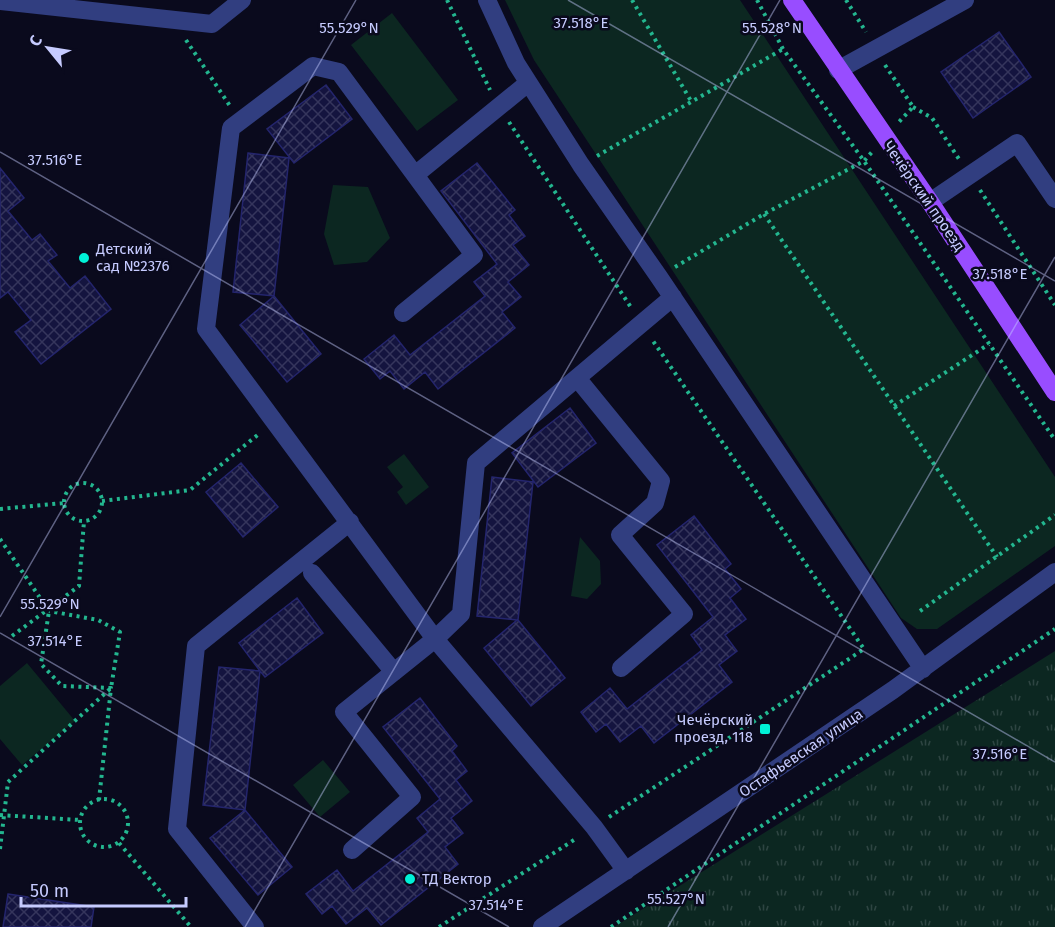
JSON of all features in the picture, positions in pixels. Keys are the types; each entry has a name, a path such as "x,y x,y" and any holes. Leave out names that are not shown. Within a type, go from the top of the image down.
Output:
{"main road":[{"name":"Чечёрский проезд","path":"792,0 930,202 1055,392"}],"street":[{"path":"0,1 212,24 242,0"},
{"path":"487,0 516,63 581,165 660,277 923,669"},
{"path":"838,70 965,0"},
{"path":"403,313 474,255 339,72 313,66 231,128 206,329 435,639 594,827 626,871"},
{"path":"415,175 528,83"},
{"path":"930,202 1017,143 1055,200"},
{"path":"352,850 412,797 344,712 435,639 460,614 476,463 673,297"},
{"path":"577,378 661,481 655,503 620,535 684,614 621,668"},
{"path":"255,927 177,829 196,646 350,522"},
{"name":"Остафьевская улица","path":"542,927 923,669 1055,572"},
{"path":"312,573 394,672"}],"path":[{"path":"632,0 691,101"},
{"path":"757,0 783,49 864,160 1055,440"},
{"path":"846,0 871,41"},
{"path":"172,20 240,121"},
{"path":"581,165 783,49"},
{"path":"879,56 913,107 932,118 1055,304"},
{"path":"660,277 764,214 864,160 913,107"},
{"path":"764,214 997,556"},
{"path":"894,405 989,344"},
{"path":"102,501 190,490 275,422"},
{"path":"82,483 96,488 102,501 97,514 84,521 71,516 64,503 69,489 82,483"},
{"path":"0,509 64,503"},
{"path":"920,611 1055,515"},
{"path":"12,636 49,611 79,586 84,521"},
{"path":"0,538 49,611 41,664 62,686 111,688"},
{"path":"49,611 98,620 120,632 111,688 99,800"},
{"path":"611,927 1055,629"},
{"path":"439,927 864,649"},
{"path":"0,849 2,814 8,782 111,688"},
{"path":"99,800 117,803 128,818 128,827 119,843 100,847 85,838 80,820 90,804 99,800"},
{"path":"2,814 80,820"},
{"path":"119,843 191,927"}],"green space":[{"path":"505,0 740,0 1055,477 1055,546 937,629 917,629 901,618 534,60"},
{"path":"392,13 458,100 417,131 351,45"},
{"path":"333,185 368,187 390,238 367,262 334,265 324,234"},
{"path":"404,454 429,487 406,505 397,492 403,487 387,467"},
{"path":"580,537 600,561 601,584 587,599 571,596"},
{"path":"1055,651 1055,927 614,927"},
{"path":"27,663 75,721 22,765 0,739 0,686"},
{"path":"323,760 350,792 320,817 293,785"}],"building":[{"path":"999,32 1031,77 973,118 941,72"},
{"path":"326,85 352,119 294,163 267,129"},
{"path":"248,153 289,158 274,296 233,292"},
{"path":"477,163 515,210 509,215 525,236 513,245 529,265 508,282 521,297 502,312 515,328 438,389 425,372 404,389 390,371 380,379 364,359 394,335 410,355 485,296 474,282 497,264 441,191"},
{"path":"0,168 24,198 8,211 32,240 40,234 57,255 48,261 70,288 85,276 111,309 41,364 15,332 31,320 8,292 0,298"},
{"path":"274,296 321,354 287,382 240,325"},
{"path":"570,408 596,443 538,487 512,453"},
{"path":"241,463 278,507 243,537 206,492"},
{"path":"492,477 533,482 518,620 565,678 531,706 484,648 517,620 477,616"},
{"path":"694,516 731,564 725,569 741,589 730,598 746,619 725,635 737,651 719,665 732,682 654,743 641,726 620,742 606,724 596,732 581,712 610,688 627,709 702,650 691,635 713,617 657,545"},
{"path":"297,598 323,633 265,677 239,643"},
{"path":"219,667 260,671 245,810 203,805"},
{"path":"420,698 457,746 452,751 467,771 456,780 472,801 451,818 463,833 445,847 458,864 381,925 367,908 346,924 332,906 322,914 306,894 337,870 353,891 428,832 417,818 440,799 383,727"},
{"path":"245,810 292,867 258,895 210,838"},
{"path":"8,894 94,907 91,927 3,927"}],"place":[{"name":"Детский сад №2376","path":"84,258"},
{"name":"Чечёрский проезд, 118","path":"765,729"},
{"name":"ТД Вектор","path":"410,879"}]}
